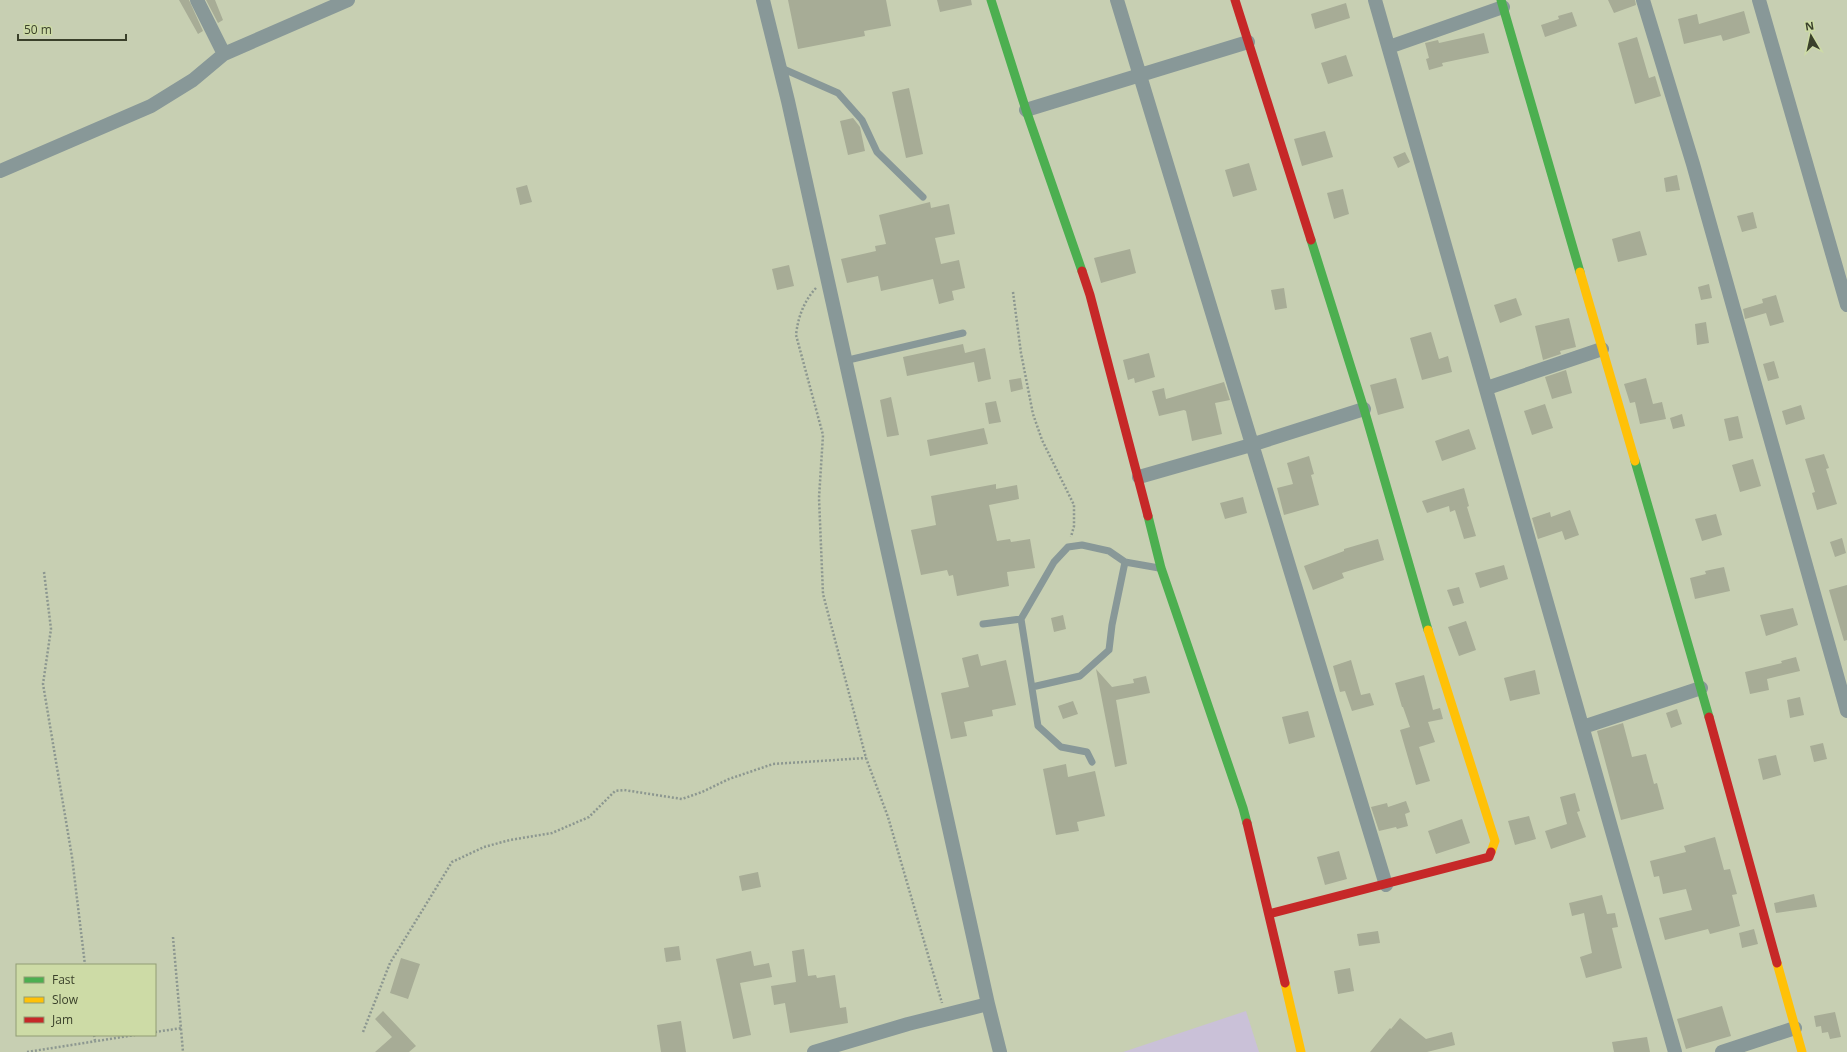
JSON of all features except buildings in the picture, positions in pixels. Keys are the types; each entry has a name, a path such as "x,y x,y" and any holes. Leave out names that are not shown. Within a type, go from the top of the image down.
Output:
{"street":[{"path":"197,0 224,54"},
{"path":"0,171 151,106 193,80 224,54 348,0"},
{"path":"763,0 1000,1052"},
{"path":"990,0 1026,110 1090,295 1139,477 1161,568 1243,808 1301,1052"},
{"path":"1117,0 1141,75 1251,445 1386,885"},
{"path":"1234,0 1364,409 1435,652 1495,841 1489,857 1386,885 1269,914"},
{"path":"1375,0 1487,388 1675,1052"},
{"path":"1643,0 1693,164 1847,711"},
{"path":"1759,0 1847,305"},
{"path":"1389,47 1502,4 1701,688 1802,1052"},
{"path":"1026,110 1248,42"},
{"path":"1487,388 1602,349"},
{"path":"1139,477 1251,445 1364,409"},
{"path":"1583,727 1701,688"},
{"path":"814,1052 988,1004"},
{"path":"1722,1052 1795,1028"}],"lane":[{"path":"779,67 838,93 862,120 877,152 923,197"},
{"path":"844,361 963,333"},
{"path":"1092,762 1087,752 1061,747 1038,726 1021,619 1054,562 1068,547 1082,545 1109,551 1125,562 1161,568"},
{"path":"1032,688 1080,676 1109,650 1112,625 1125,562"},
{"path":"983,624 1021,619"}],"path":[{"path":"826,276 808,296 798,321 796,334 822,436 819,498 823,594 866,758 888,817 946,1015"},
{"path":"1013,292 1021,353 1033,414 1042,440 1074,505 1074,526 1068,547"},
{"path":"44,572 51,629 43,684 72,857 85,964"},
{"path":"363,1032 390,963 452,862 484,847 510,840 552,834 589,817 615,791 624,790 682,799 702,792 728,779 773,764 814,760 866,758"},
{"path":"173,937 183,1052"},
{"path":"156,1032 182,1028"},
{"path":"94,1036 95,1041"},
{"path":"28,1052 128,1036"}],"shaded area":[{"path":"1246,1011 1259,1052 1123,1052"}],"traffic: fast":[{"path":"991,0 1026,110 1082,271"},
{"path":"1501,0 1580,272"},
{"path":"1311,240 1364,409 1428,630"},
{"path":"1635,461 1709,717"},
{"path":"1148,516 1161,568 1247,823"}],"traffic: slow":[{"path":"1580,272 1635,461"},
{"path":"1428,630 1495,841 1491,852"},
{"path":"1777,963 1802,1052"},
{"path":"1285,983 1301,1052"}],"traffic: jam":[{"path":"1235,0 1311,240"},
{"path":"1082,271 1090,295 1148,516"},
{"path":"1709,717 1777,963"},
{"path":"1247,823 1285,983"},
{"path":"1269,914 1489,857 1491,852"}]}
